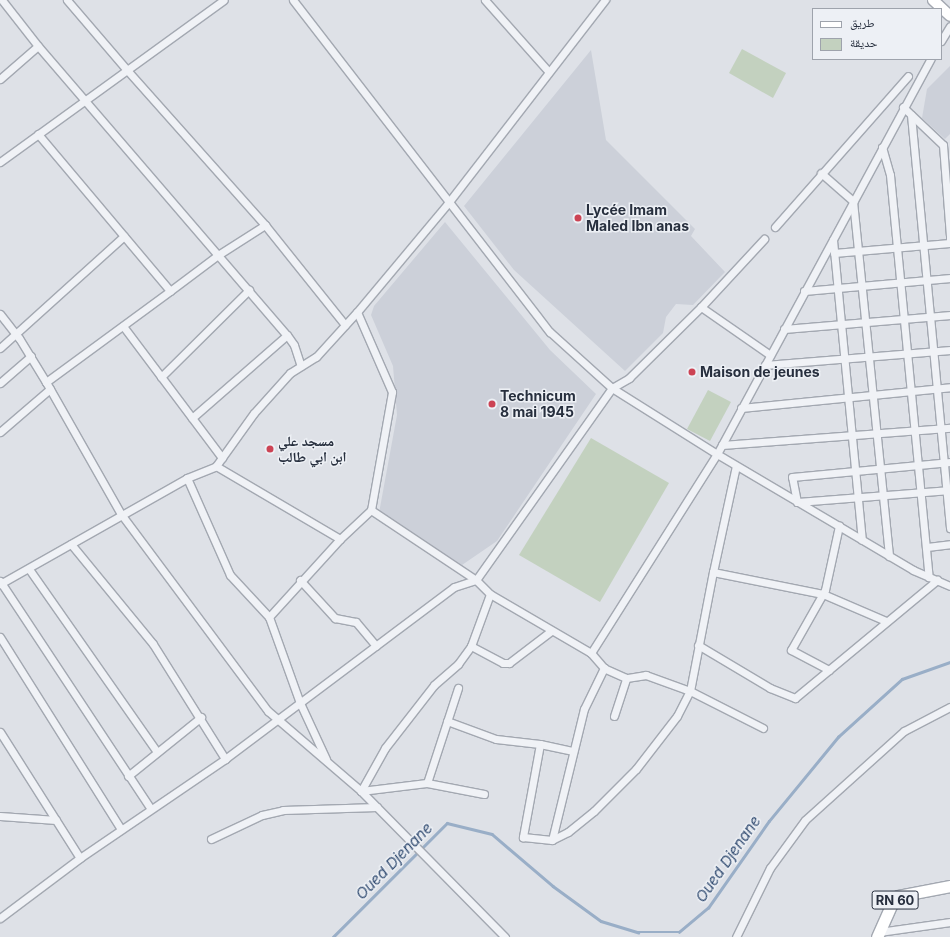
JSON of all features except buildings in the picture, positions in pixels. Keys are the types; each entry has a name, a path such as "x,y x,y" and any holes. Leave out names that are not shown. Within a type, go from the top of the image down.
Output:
{"main road":[{"path":"933,0 942,8"},
{"path":"942,8 950,16"},
{"name":"RN 60","path":"878,934 891,905 898,896 934,890 950,878"},
{"path":"934,890 950,886"}],"street":[{"path":"2,0 38,46 287,336 294,345 301,366"},
{"path":"67,0 126,70 265,225 345,325"},
{"path":"0,161 224,0"},
{"path":"293,0 448,203 550,332 612,388 716,454 889,556 950,586"},
{"path":"151,809 0,583 187,478 216,466 254,413 290,373 316,358 357,312 448,203 605,0"},
{"path":"490,2 549,72"},
{"path":"942,39 950,26"},
{"path":"1,76 38,46"},
{"path":"591,653 722,444 903,107 930,60"},
{"path":"775,227 908,76"},
{"path":"834,253 950,243 943,146 903,107"},
{"path":"911,115 931,317 940,429 947,462 950,528"},
{"path":"38,134 170,291"},
{"path":"882,147 890,175 899,283 908,355 930,577"},
{"path":"944,155 950,148"},
{"path":"821,173 853,201 860,250 889,556"},
{"path":"46,382 218,255 265,225"},
{"path":"0,348 17,335 124,236"},
{"path":"0,918 80,858 225,758 454,587 476,580 612,388 629,378 701,306 764,239"},
{"path":"832,239 850,397 862,540"},
{"path":"804,291 950,278"},
{"path":"161,377 249,290"},
{"path":"701,306 770,355"},
{"path":"269,617 300,580 371,510 392,392 357,312"},
{"path":"0,314 17,335 31,356 121,514 263,705 277,719 361,790 506,937"},
{"path":"784,329 950,315"},
{"path":"123,326 222,458"},
{"path":"192,418 287,336"},
{"path":"765,365 908,355 950,350"},
{"path":"0,383 31,356"},
{"path":"742,408 950,387"},
{"path":"0,432 50,389"},
{"path":"722,444 950,428"},
{"path":"798,502 792,477 947,462"},
{"path":"216,466 340,539"},
{"path":"540,744 523,837 552,840 568,832 594,811 636,769 677,716 690,691 698,645 736,466"},
{"path":"187,478 230,575 269,617 300,703 327,762"},
{"path":"798,502 948,490"},
{"path":"371,510 476,580 490,594 591,653 604,668 626,678 646,675 690,691 763,728"},
{"path":"829,670 791,650 822,594 839,526"},
{"path":"71,544 153,644 225,758"},
{"path":"927,546 950,544"},
{"path":"29,568 157,752"},
{"path":"713,572 822,594 886,621"},
{"path":"300,580 335,618 356,622 376,646"},
{"path":"698,645 770,688 795,698 937,580"},
{"path":"361,790 385,748 434,684 458,664 471,646 490,594"},
{"path":"471,646 503,663 509,663 551,631"},
{"path":"0,637 121,829"},
{"path":"552,840 572,751 584,709 604,668"},
{"path":"614,716 626,678"},
{"path":"427,783 458,688"},
{"path":"736,937 770,868 805,820 904,731 950,707"},
{"path":"128,776 200,717"},
{"path":"447,721 496,739 540,744 572,751"},
{"path":"0,732 80,858"},
{"path":"361,790 427,783 484,794"},
{"path":"211,839 262,815 283,810 377,807"},
{"path":"0,816 56,820"},
{"path":"878,934 950,922"}],"shaded area":[{"name":"Lycée Imam Maled Ibn anas","path":"591,50 606,140 695,229 691,236 725,272 693,305 676,304 666,317 663,333 625,371 514,270 464,206"},
{"path":"950,66 950,134 945,139 922,118 927,89"},
{"name":"Technicum 8 mai 1945","path":"445,222 550,350 596,394 497,541 462,565 379,513 397,415 393,366 371,315 374,306"}],"green space":[{"path":"742,49 786,73 773,98 729,73"},
{"path":"708,390 731,402 710,441 687,429"},
{"path":"591,438 669,483 600,602 519,555"}],"waterway":[{"name":"Oued Djenane","path":"333,937 447,823 492,834 553,886 601,921 638,932 679,932 708,908 769,821 838,737 902,679 950,662"}],"place":[{"name":"Lycée Imam Maled Ibn anas","path":"578,218"},
{"name":"Maison de jeunes","path":"692,372"},
{"name":"Technicum 8 mai 1945","path":"492,404"},
{"name":"مسجد علي ابن ابي طالب","path":"270,449"}]}
